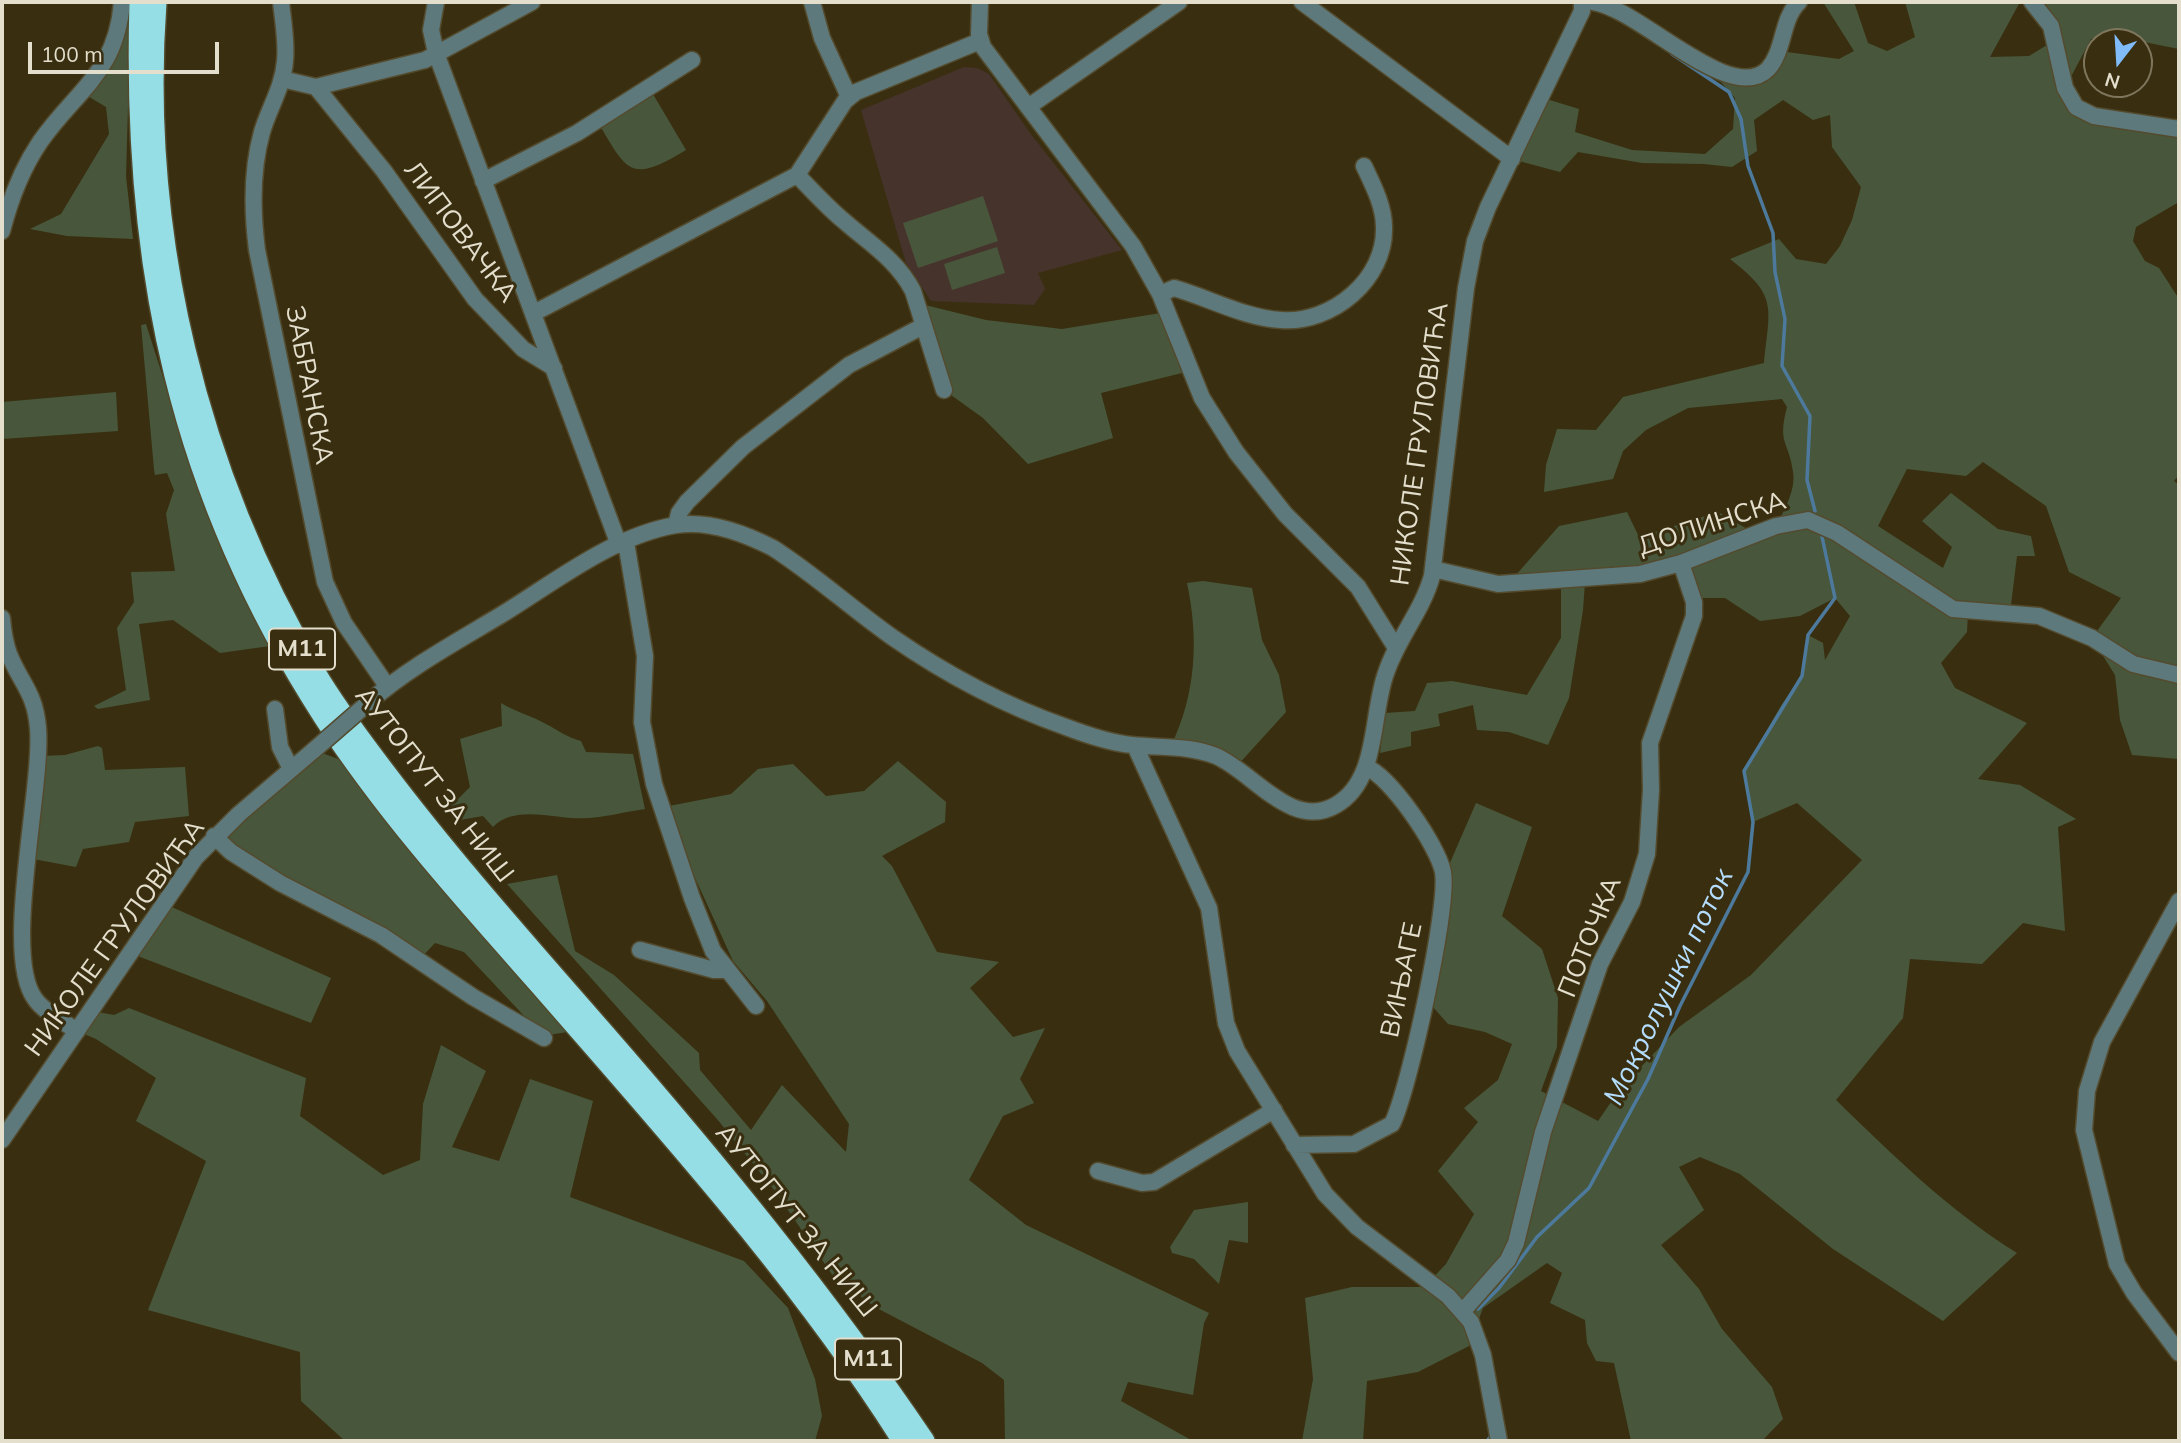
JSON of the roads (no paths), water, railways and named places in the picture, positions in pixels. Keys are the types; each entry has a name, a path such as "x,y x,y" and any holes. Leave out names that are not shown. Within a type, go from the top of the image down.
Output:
{"highway":[{"name":"АУТОПУТ ЗА НИШ","path":"140,2 140,148 148,246 162,323 202,471 242,568 273,630 326,720 383,800 447,879 721,1196 834,1340 904,1441"},
{"name":"АУТОПУТ ЗА НИШ","path":"156,2 155,139 162,223 181,332 226,489 285,619 339,709 405,798 460,867 724,1173 843,1324 924,1441"}],"street":[{"path":"281,2 285,58 282,79 316,87 412,64 532,2"},
{"path":"436,2 431,30 436,53 622,543 645,656 642,722 648,761 701,924 726,970 755,1006"},
{"path":"812,2 822,38 849,97"},
{"path":"979,2 980,41 1167,291 1202,398 1236,452 1285,514 1358,587 1396,648"},
{"path":"1028,107 1179,2"},
{"path":"1301,2 1512,159"},
{"name":"НИКОЛЕ ГРУЛОВИЋА","path":"2,1140 196,857 214,836 387,686 622,543 676,525 709,526 760,541 792,560 890,636 940,668 1053,723 1135,746 1171,746 1213,755 1236,767 1284,803 1310,812 1330,808 1347,797 1360,784 1366,767 1379,696 1396,648 1423,603 1433,569 1469,263 1488,207 1577,21 1582,2"},
{"path":"1593,2 1626,13 1702,63 1737,79 1751,78 1768,69 1791,11 1799,2"},
{"path":"2032,2 2051,26 2065,88 2076,107 2094,116 2179,129"},
{"path":"2,232 17,184 39,143 107,59 114,46 121,9"},
{"path":"534,313 797,175 849,97 980,41"},
{"path":"483,181 577,133 692,60"},
{"name":"ЗАБРАНСКА","path":"282,79 262,131 257,156 253,208 257,250 325,582 344,623 387,686"},
{"name":"ЛИПОВАЧКА","path":"316,87 384,171 475,299 523,349 554,368"},
{"path":"1167,291 1277,320 1302,319 1337,307 1364,282 1382,244 1383,216 1364,166"},
{"path":"797,175 841,219 891,259 913,290 944,390"},
{"path":"676,525 679,513 687,502 743,447 849,365 923,326"},
{"name":"ДОЛИНСКА","path":"1433,569 1481,581 1514,584 1640,574 1681,563 1742,537 1796,520 1808,520 1837,533 1953,609 2039,616 2092,638 2133,664 2179,674"},
{"name":"ПОТОЧКА","path":"1463,1311 1508,1260 1516,1243 1543,1132 1600,964 1632,902 1647,854 1653,726 1694,616 1694,602 1681,563"},
{"path":"2,618 9,653 32,694 38,727 25,903 26,975 35,999 77,1031"},
{"path":"275,709 280,747 292,769"},
{"path":"1135,746 1209,908 1229,1035 1325,1194 1345,1217 1439,1289 1463,1311 1481,1346 1499,1441"},
{"name":"ВИЊАГЕ","path":"1294,1145 1354,1144 1392,1124 1404,1091 1440,916 1443,874 1435,848 1380,774 1366,767"},
{"path":"214,836 231,852 280,883 381,935 473,997 544,1038"},
{"path":"2179,901 2173,928 2098,1052 2087,1091 2084,1137 2106,1208 2117,1264 2134,1293 2179,1353"},
{"path":"640,950 714,970 726,970"},
{"path":"1098,1171 1142,1183 1154,1182 1273,1110"}],"waterway":[{"path":"1672,54 1729,92 1741,119 1748,166 1773,233 1775,272 1785,319 1782,366 1810,416 1807,480 1815,511"},
{"name":"Мокролушки поток","path":"1478,1309 1499,1288 1537,1237 1589,1188 1648,1079 1680,1006 1748,872 1753,822 1744,771 1802,676 1808,635 1835,598 1821,532"},
{"name":"Мокролушки поток","path":"1487,1441 1490,1437"}]}
